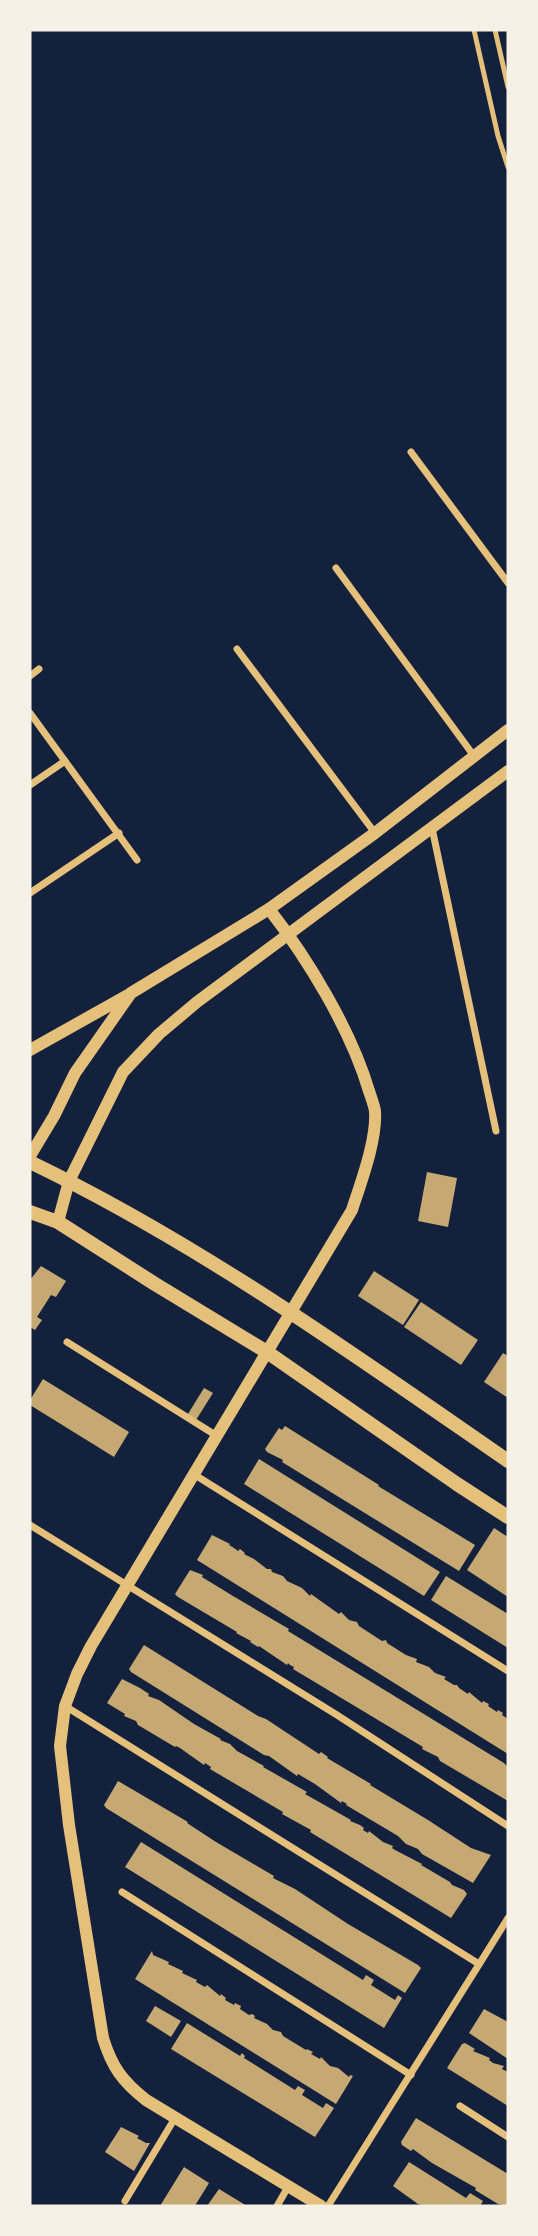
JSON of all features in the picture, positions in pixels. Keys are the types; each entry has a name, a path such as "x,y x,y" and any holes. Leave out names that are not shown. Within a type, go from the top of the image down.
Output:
{"main road":[{"path":"30,1162 208,1258 508,1461"},
{"path":"30,1212 58,1222 267,1352 508,1517"}],"street":[{"path":"411,453 508,583"},
{"path":"336,568 474,755"},
{"path":"237,649 375,833"},
{"path":"30,676 39,669"},
{"path":"30,713 137,860"},
{"path":"30,1051 269,909 375,833 508,730"},
{"path":"30,785 65,761"},
{"path":"58,1222 69,1181 122,1072 159,1034 187,1010 508,771"},
{"path":"432,828 496,1131"},
{"path":"30,893 119,833"},
{"path":"269,909 313,975 360,1062 375,1111 368,1160 352,1210 91,1646 65,1706 60,1746 62,1777 103,2038 110,2060 125,2083 146,2100 321,2206"},
{"path":"30,1156 75,1073 131,993"},
{"path":"67,1342 217,1437"},
{"path":"195,1475 508,1671"},
{"path":"30,1525 337,1715 508,1826"},
{"path":"65,1706 479,1964"},
{"path":"122,1892 411,2075"},
{"path":"328,2206 508,1917"},
{"path":"460,2106 508,2137"},
{"path":"125,2201 175,2118"},
{"path":"277,2206 288,2187"}],"lane":[{"path":"474,30 498,136 508,167"},
{"path":"495,30 508,87"}],"building":[{"path":"427,1172 457,1178 448,1227 418,1221"},
{"path":"41,1266 66,1281 56,1297 51,1295 37,1317 42,1320 35,1330 30,1327 30,1280"},
{"path":"374,1271 419,1300 403,1325 358,1296"},
{"path":"421,1302 478,1340 461,1365 404,1327"},
{"path":"503,1353 508,1356 508,1398 484,1382"},
{"path":"43,1379 129,1432 114,1457 30,1405 30,1400"},
{"path":"204,1388 213,1393 196,1420 188,1414"},
{"path":"285,1426 475,1545 459,1571 267,1452 265,1449 279,1428 282,1430"},
{"path":"259,1459 440,1572 424,1596 244,1484"},
{"path":"494,1528 508,1537 508,1597 467,1570"},
{"path":"212,1535 238,1551 240,1549 267,1569 302,1588 310,1596 311,1594 339,1614 341,1612 349,1620 357,1622 382,1641 386,1640 406,1655 417,1659 416,1662 429,1667 482,1703 483,1701 497,1712 498,1710 503,1713 508,1719 508,1754 197,1560"},
{"path":"190,1570 203,1575 202,1577 289,1629 288,1631 504,1763 508,1767 508,1801 178,1597 175,1594"},
{"path":"446,1576 508,1614 508,1648 431,1600"},
{"path":"144,1645 319,1754 321,1752 471,1848 491,1855 473,1883 131,1672 129,1669"},
{"path":"122,1679 307,1792 305,1794 360,1825 363,1830 393,1846 395,1850 464,1890 467,1894 451,1918 210,1769 205,1763 204,1765 124,1716 125,1714 107,1703"},
{"path":"118,1781 418,1965 421,1968 405,1993 106,1808 104,1805"},
{"path":"141,1842 363,1980 366,1975 374,1980 371,1985 395,2000 398,1995 402,1998 384,2028 125,1867"},
{"path":"152,1951 153,1955 169,1962 168,1964 205,1987 207,1985 226,1998 225,2000 241,2006 240,2009 313,2052 311,2054 320,2059 321,2057 330,2066 338,2068 349,2077 353,2076 336,2104 135,1979"},
{"path":"155,2006 181,2021 171,2037 146,2021"},
{"path":"484,2009 508,2022 508,2059 469,2033"},
{"path":"187,2023 240,2056 242,2053 244,2058 295,2090 298,2086 305,2090 302,2095 323,2108 326,2103 334,2108 315,2137 171,2049"},
{"path":"465,2043 475,2049 473,2051 490,2058 493,2063 504,2066 502,2069 508,2072 508,2106 447,2068"},
{"path":"416,2118 508,2174 508,2206 498,2204 413,2149 411,2151 402,2145 401,2142"},
{"path":"121,2127 150,2143 134,2171 105,2152"},
{"path":"409,2162 466,2198 470,2193 483,2201 480,2206 418,2204 393,2186"},
{"path":"184,2167 209,2183 195,2206 160,2206"},
{"path":"219,2189 247,2206 207,2206"}]}
